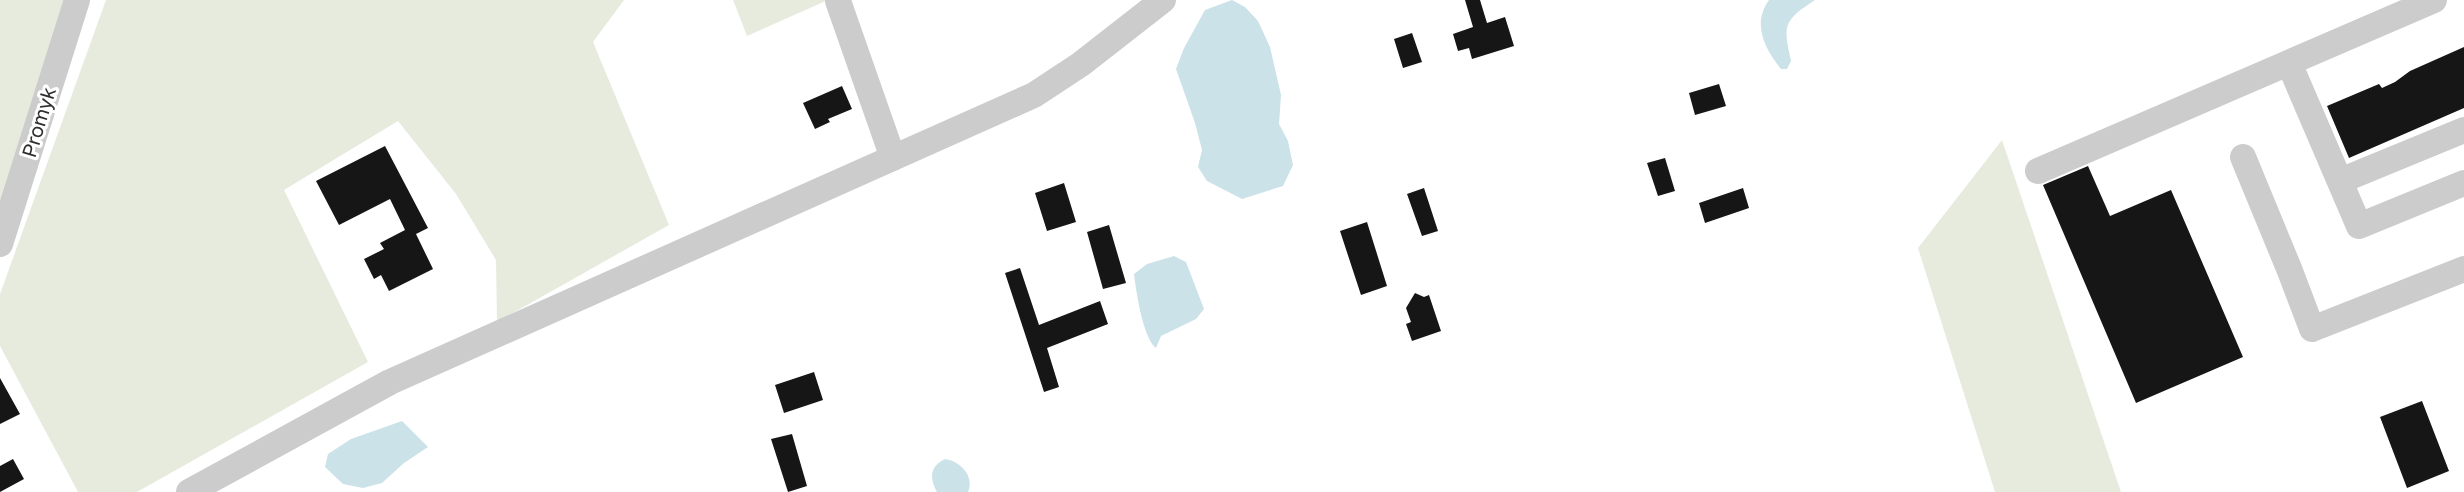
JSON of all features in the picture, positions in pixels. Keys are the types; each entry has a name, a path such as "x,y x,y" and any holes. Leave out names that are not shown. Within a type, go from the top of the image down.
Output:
{"street":[{"name":"Promyk","path":"0,244 77,0"},
{"path":"189,492 390,382 1034,95 1081,64 1163,0"},
{"path":"2038,171 2434,0"},
{"path":"838,1 893,158"},
{"path":"2289,63 2359,226 2464,183"},
{"path":"2340,182 2464,130"},
{"path":"2243,157 2312,329 2464,269"}],"shaded area":[{"path":"0,0 64,0 0,209"},
{"path":"106,0 624,0 593,42 669,225 497,322 496,260 456,194 398,121 284,190 368,362 137,492 78,492 0,346 0,294"},
{"path":"733,0 828,0 747,36"},
{"path":"2002,140 2121,492 1995,492 1918,248"}],"water":[{"path":"1232,0 1245,7 1258,21 1270,47 1281,95 1279,124 1288,141 1293,165 1283,186 1242,199 1207,181 1198,167 1202,150 1176,69 1184,48 1205,10"},
{"path":"1769,0 1815,0 1797,13 1788,25 1787,39 1791,61 1787,69 1781,69 1775,61 1762,35 1761,18"},
{"path":"1174,256 1186,262 1204,309 1196,319 1161,336 1156,348 1151,343 1144,325 1134,274 1147,264"},
{"path":"402,421 428,447 404,463 382,483 363,488 343,484 325,467 328,454 351,439"},
{"path":"945,459 951,460 965,470 970,486 968,492 937,492 932,473 936,465"}],"building":[{"path":"1465,0 1480,0 1487,23 1505,17 1514,46 1472,59 1469,48 1458,51 1453,34 1473,27"},
{"path":"1412,33 1422,62 1403,68 1394,39"},
{"path":"2464,47 2464,108 2349,158 2327,106 2379,84 2382,88 2410,71"},
{"path":"1719,84 1726,106 1695,115 1689,93"},
{"path":"842,86 852,109 828,119 830,122 815,129 803,103"},
{"path":"385,146 428,228 416,234 433,269 389,291 381,275 374,279 364,259 384,249 380,243 405,230 390,199 339,225 316,181"},
{"path":"1665,158 1675,191 1658,196 1647,163"},
{"path":"2088,166 2110,216 2171,190 2243,357 2136,403 2043,185"},
{"path":"1064,183 1076,222 1047,231 1035,193"},
{"path":"1424,188 1438,231 1422,236 1407,194"},
{"path":"1743,188 1749,208 1705,223 1699,203"},
{"path":"1367,222 1387,286 1361,295 1340,231"},
{"path":"1109,225 1126,283 1103,289 1087,232"},
{"path":"1020,268 1039,325 1100,301 1108,324 1047,348 1059,387 1044,392 1005,273"},
{"path":"1415,293 1424,297 1429,295 1441,331 1412,341 1406,324 1411,322 1406,308"},
{"path":"814,372 823,400 784,413 775,385"},
{"path":"0,378 20,414 0,424"},
{"path":"2422,401 2449,471 2407,488 2380,417"},
{"path":"792,434 807,486 788,492 771,439"},
{"path":"13,459 24,479 0,492 0,466"}]}
